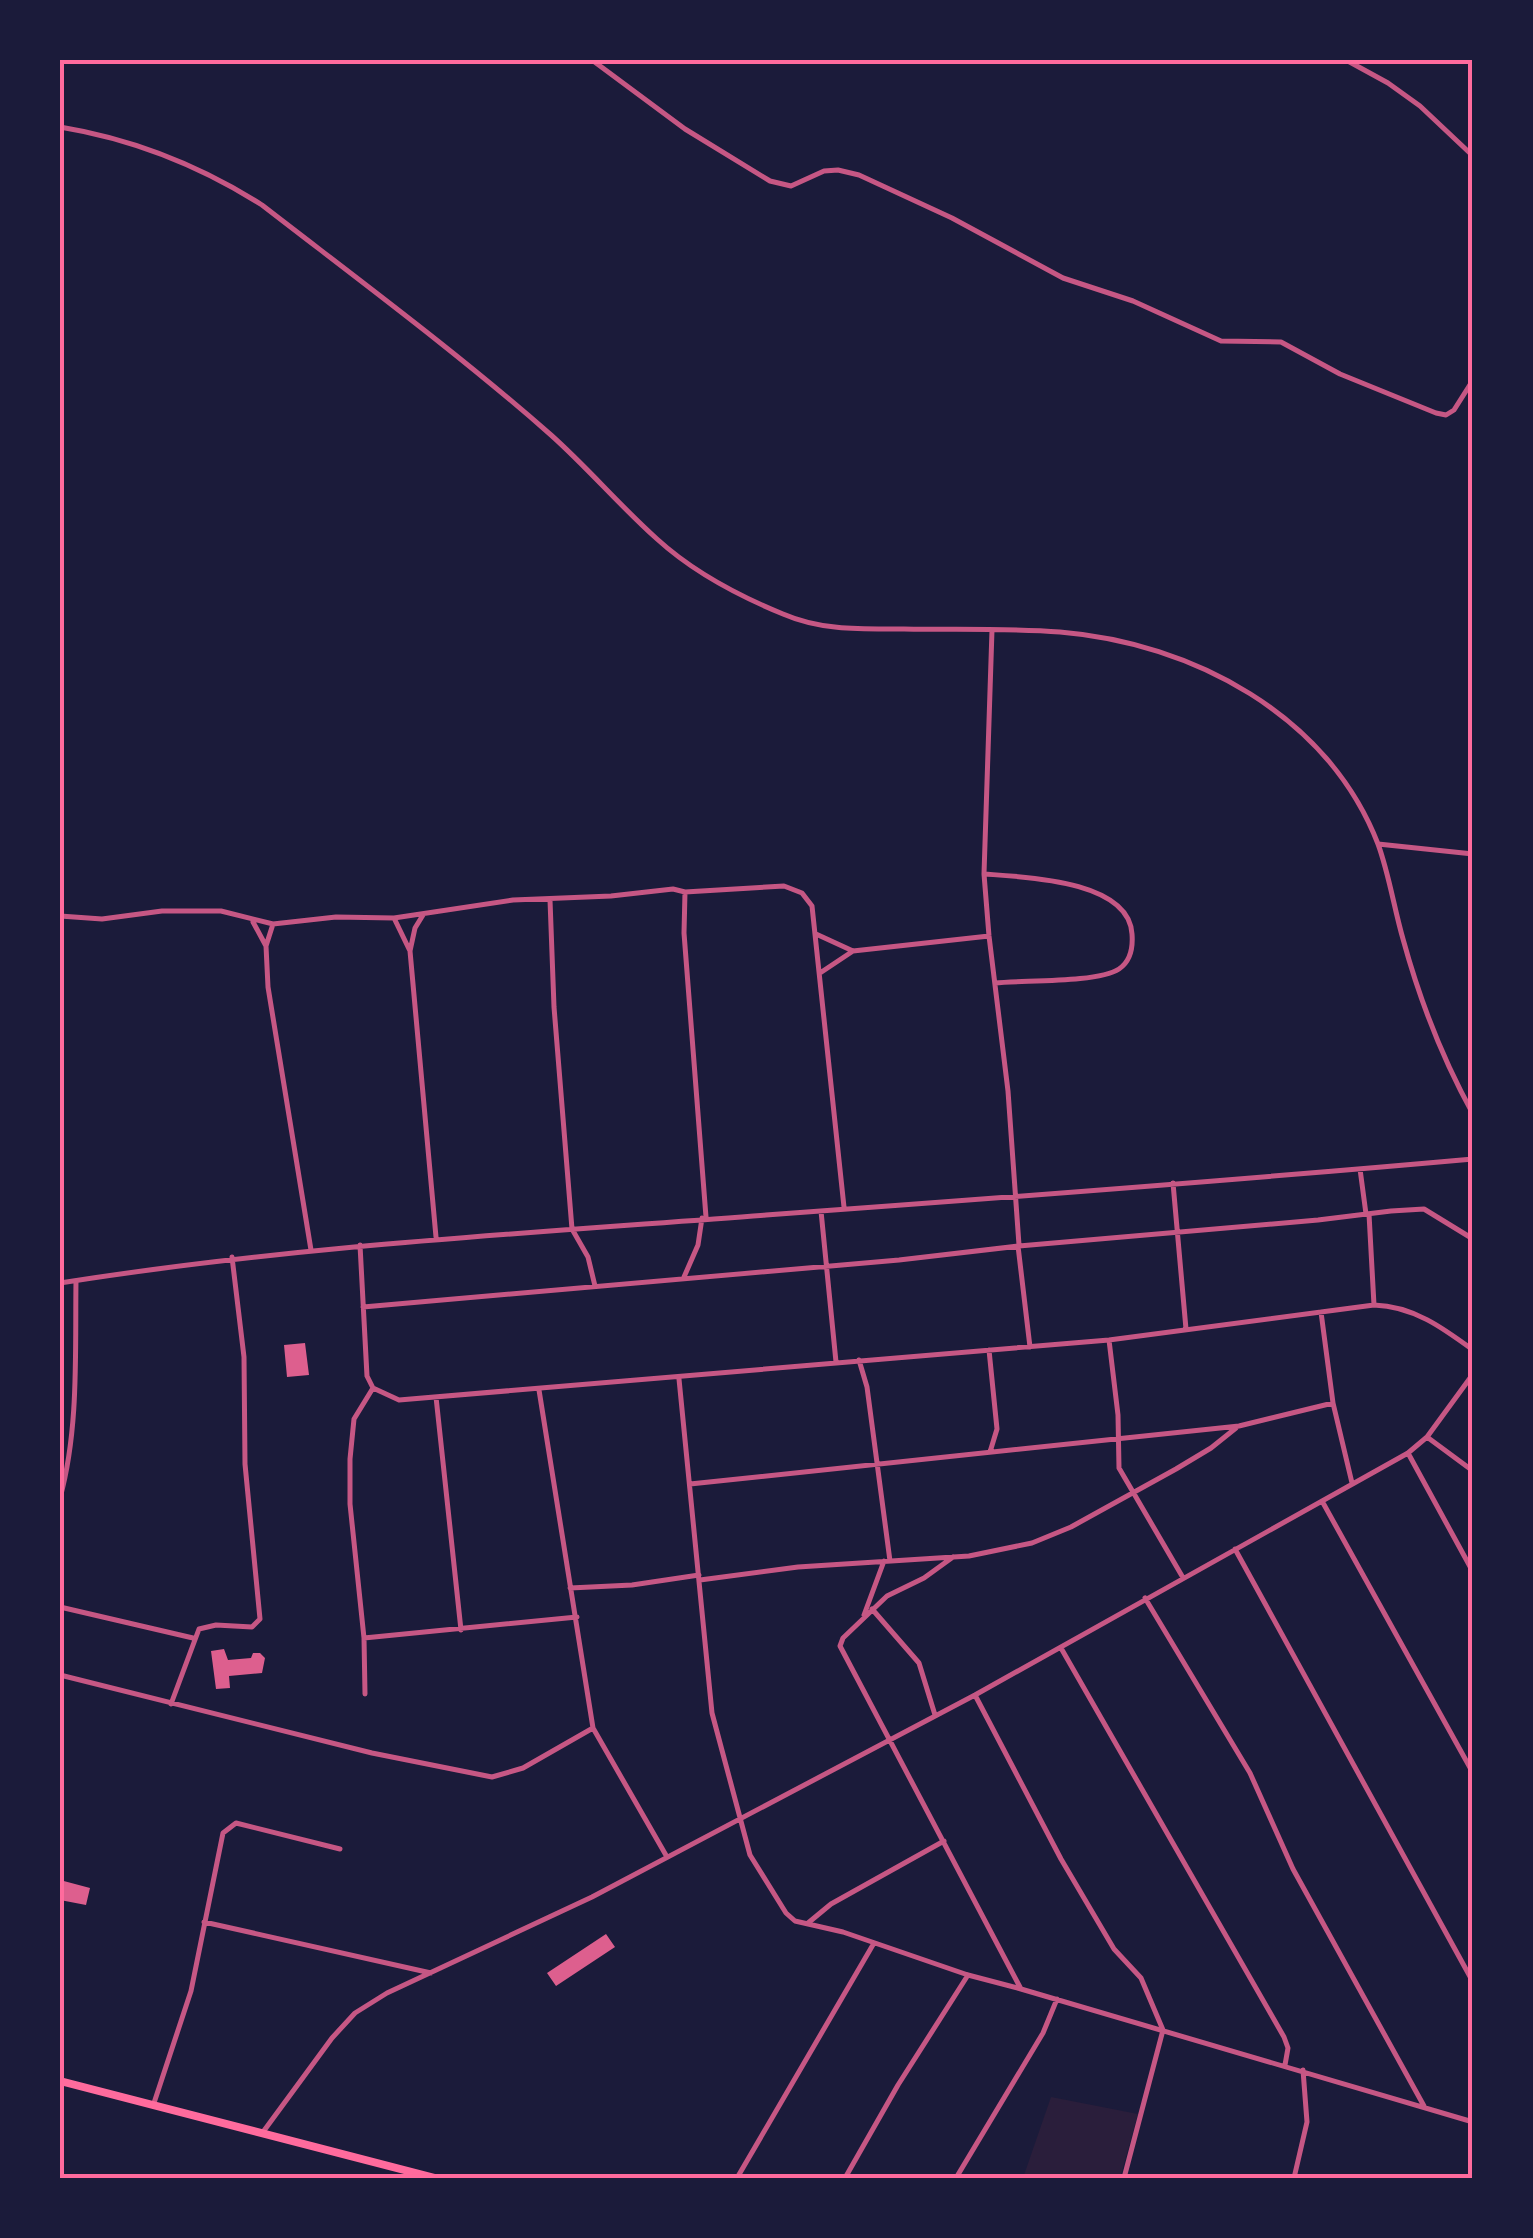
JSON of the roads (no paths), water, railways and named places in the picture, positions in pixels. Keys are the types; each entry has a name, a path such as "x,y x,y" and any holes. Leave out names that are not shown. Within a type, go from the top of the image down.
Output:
{"main road":[{"path":"60,2081 436,2178"}],"street":[{"path":"592,60 697,137 770,182 791,186 824,171 859,175 952,218 1063,278 1133,301 1222,341 1280,342 1340,374 1436,413 1446,415 1454,410 1473,380"},
{"path":"1346,60 1420,106 1473,156"},
{"path":"60,127 107,134 169,156 262,205 550,434 657,539 722,584 782,614 826,627 992,630 1112,638 1155,649 1232,682 1299,728 1346,786 1378,844 1419,996 1438,1046 1473,1114"},
{"path":"992,630 984,874 1030,1347"},
{"path":"1378,844 1473,854"},
{"path":"984,874 1077,886 1114,901 1132,926 1130,957 1120,968 1078,978 994,983"},
{"path":"60,916 102,919 194,910 234,913 272,924 336,917 394,918 472,905 674,889 685,892 790,887 808,899 815,934 844,1207"},
{"path":"683,1278 698,1245 704,1218 684,933 685,892"},
{"path":"550,900 554,1008 572,1228 588,1256 595,1286"},
{"path":"423,914 410,950 436,1237"},
{"path":"394,918 410,950"},
{"path":"253,921 266,946"},
{"path":"272,924 266,946 268,987 311,1250"},
{"path":"815,934 852,951 989,936"},
{"path":"820,973 852,951"},
{"path":"60,1283 232,1257 436,1237 1473,1159"},
{"path":"1360,1169 1374,1305"},
{"path":"1172,1183 1186,1331"},
{"path":"363,1307 1424,1210 1473,1239"},
{"path":"821,1211 836,1362"},
{"path":"360,1245 367,1376 373,1388 399,1400 1109,1340 1374,1305 1397,1306 1415,1313 1473,1350"},
{"path":"171,1704 193,1638 206,1626 252,1627 260,1619 245,1464 244,1357 232,1257"},
{"path":"60,1498 74,1377 76,1280"},
{"path":"1321,1312 1332,1403 1352,1483"},
{"path":"1109,1340 1119,1468 1182,1576"},
{"path":"989,1350 996,1419 990,1452"},
{"path":"860,1360 878,1465 887,1561 864,1617"},
{"path":"261,2134 355,2013 388,1993 514,1936 975,1695 1408,1453 1427,1438 1473,1374"},
{"path":"679,1378 712,1713 741,1816 744,1841 786,1913 796,1921 968,1975 1473,2122"},
{"path":"365,1694 350,1460 354,1419 373,1388"},
{"path":"539,1390 592,1728 667,1857"},
{"path":"436,1398 461,1630"},
{"path":"690,1484 1239,1426 1332,1403"},
{"path":"570,1588 952,1557 1006,1549 1051,1536 1194,1458 1239,1426"},
{"path":"1427,1438 1473,1471"},
{"path":"1408,1453 1473,1572"},
{"path":"1322,1500 1473,1772"},
{"path":"1235,1549 1473,1982"},
{"path":"952,1557 872,1609 842,1638 840,1646 1022,1988"},
{"path":"1145,1598 1250,1773 1294,1869 1424,2106"},
{"path":"60,1607 193,1638"},
{"path":"872,1609 919,1663 935,1715"},
{"path":"364,1638 577,1617"},
{"path":"1061,1648 1284,2037 1288,2048 1284,2066"},
{"path":"60,1677 372,1754 492,1777 523,1768 592,1728"},
{"path":"975,1695 1114,1949 1141,1978 1162,2030 1124,2178"},
{"path":"153,2106 191,1991 227,1826 236,1822 340,1849"},
{"path":"808,1923 831,1904 944,1841"},
{"path":"204,1922 433,1974"},
{"path":"737,2178 874,1943"},
{"path":"845,2178 968,1975"},
{"path":"956,2178 1042,2034 1056,1998"},
{"path":"1294,2178 1306,2122 1303,2070"}]}
